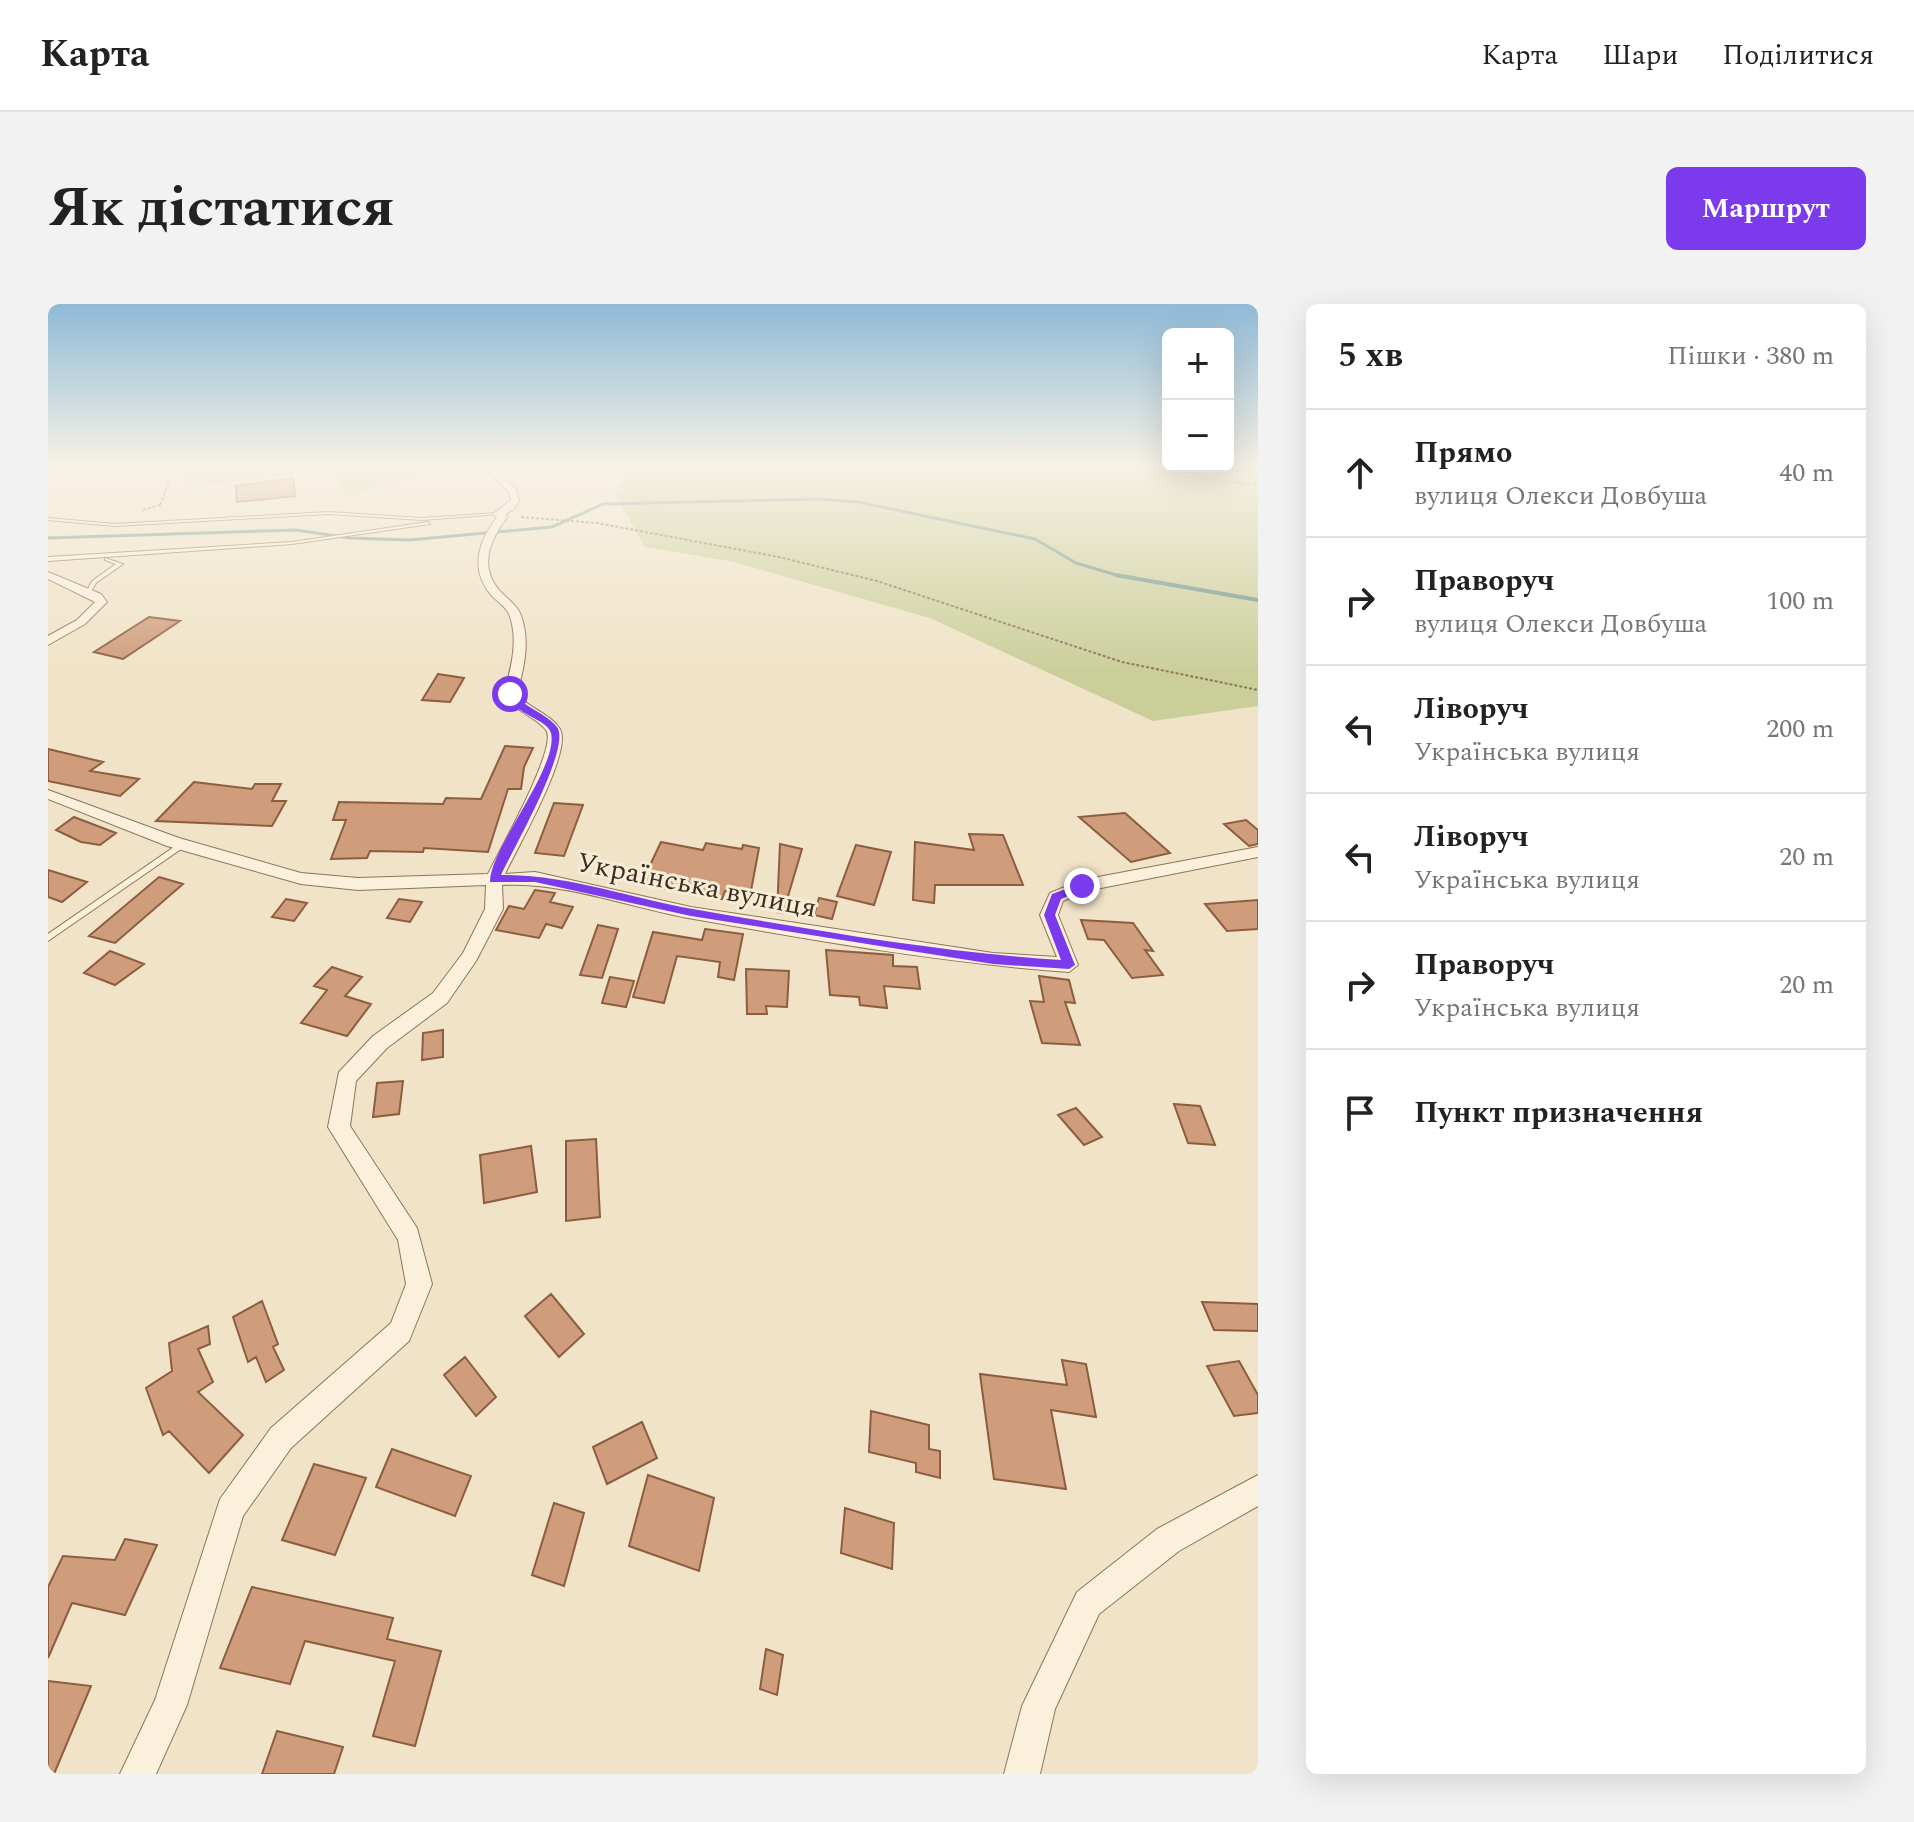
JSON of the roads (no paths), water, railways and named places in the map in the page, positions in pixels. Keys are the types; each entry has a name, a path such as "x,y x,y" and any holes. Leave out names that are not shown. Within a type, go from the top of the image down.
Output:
{"street":[{"path":"138,1774 170,1705 230,1509 281,1438 400,1332 419,1284 409,1236 339,1127 346,1078 380,1042 440,998 470,956 494,909 494,879 550,764 556,736 552,727 520,707 510,694 522,652 515,614 492,589 481,569 490,535"},
{"path":"48,575 101,599 95,610 48,641"},
{"name":"Українська вулиця","path":"48,794 181,845 229,860 315,879 358,884 535,878 691,913 993,960 1069,965 1049,915 1056,897 1082,886 1258,852"},
{"path":"1022,1774 1039,1706 1088,1603 1168,1540 1258,1490"}],"lane":[{"path":"48,559 101,558 344,535"},
{"path":"88,592 94,582 120,564 142,554"},
{"path":"101,558 120,564"},
{"path":"48,938 181,845"}],"waterway":[{"path":"48,538 153,535"},
{"path":"327,535 409,540 468,535"},
{"path":"1014,535 1035,539 1076,563 1117,575"},
{"path":"1117,575 1258,600"},
{"path":"1117,575 1123,577"}]}
